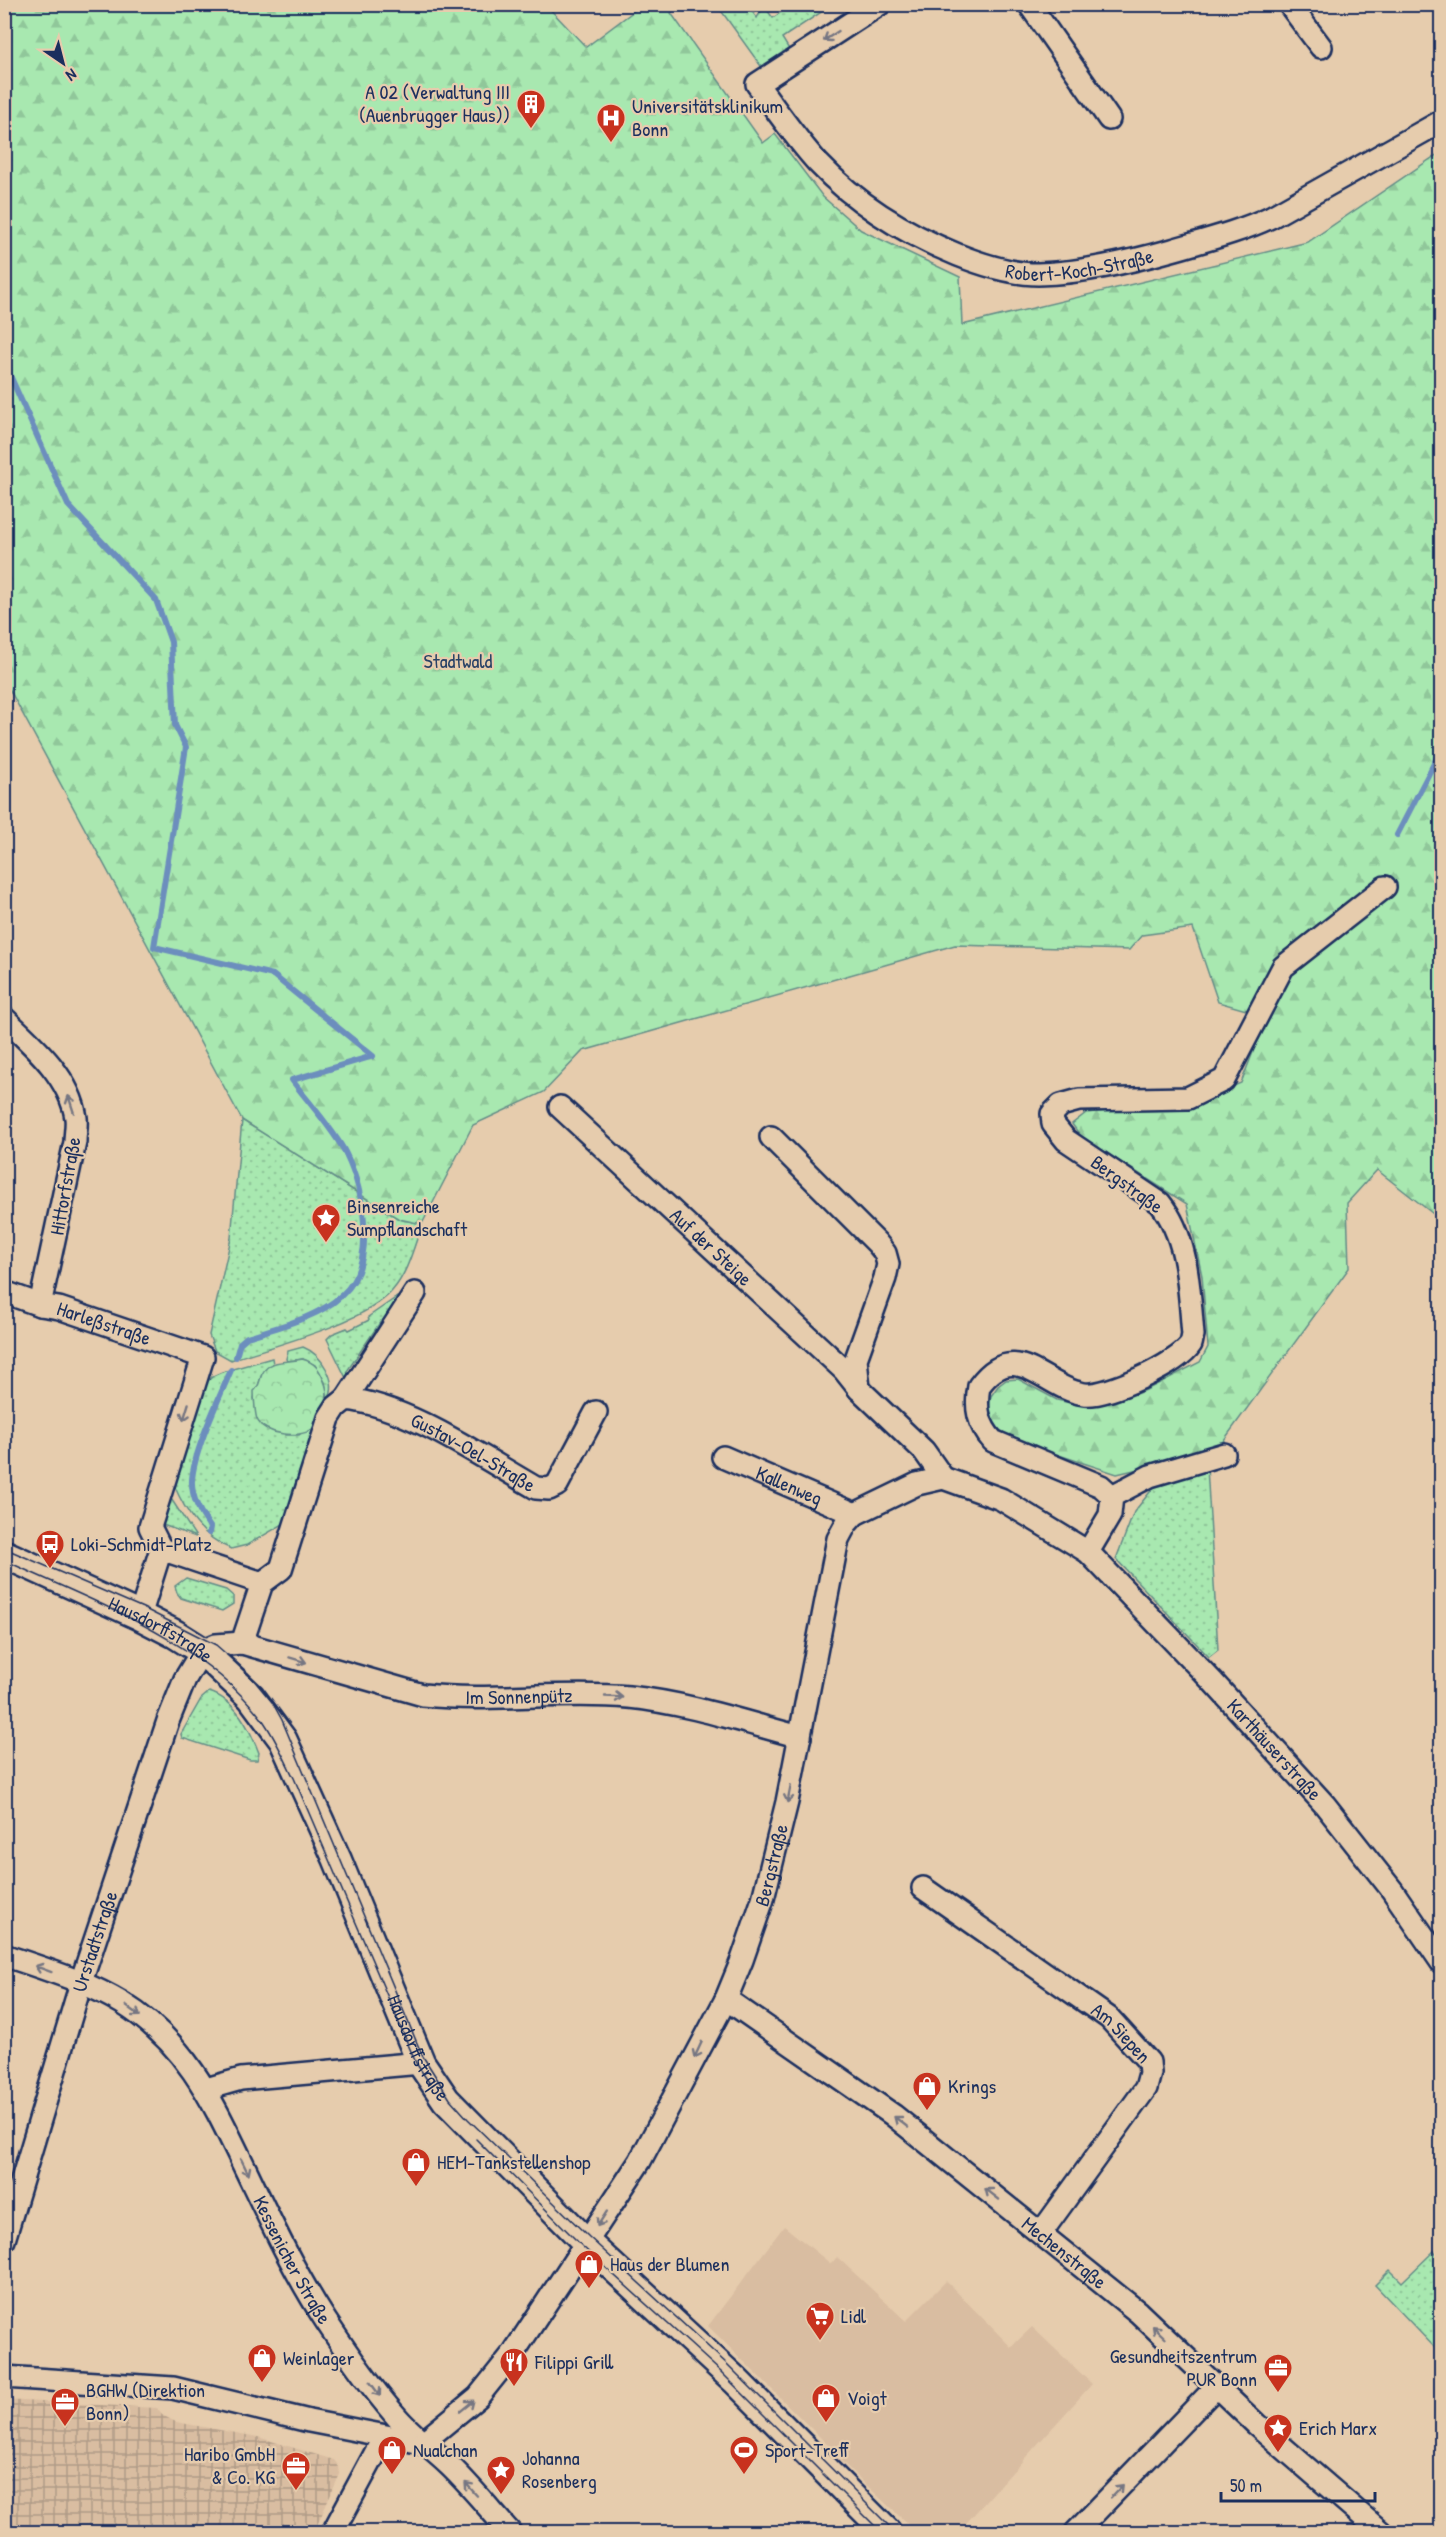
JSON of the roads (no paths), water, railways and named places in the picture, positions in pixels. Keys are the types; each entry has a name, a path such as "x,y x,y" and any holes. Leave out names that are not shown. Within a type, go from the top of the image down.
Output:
{"main road":[{"name":"Hausdorffstraße","path":"4,1554 140,1616 202,1651 251,1697 283,1740 337,1859 421,2063 446,2100 586,2242 735,2380 887,2532"}],"street":[{"name":"Robert-Koch-Straße","path":"880,4 757,84 817,162 854,197 934,245 1008,271 1036,274 1088,269 1154,255 1242,230 1271,217 1442,121"},
{"path":"1029,4 1109,119"},
{"path":"1289,4 1321,47"},
{"name":"Bergstraße","path":"1112,1496 1101,1486 993,1441 983,1430 978,1419 979,1386 996,1369 1007,1364 1020,1365 1082,1394 1094,1394 1145,1376 1177,1357 1191,1344 1193,1335 1183,1254 1171,1216 1160,1203 1066,1140 1053,1124 1052,1114 1061,1106 1078,1100 1188,1098 1224,1080 1282,967 1385,887"},
{"name":"Hittorfstraße","path":"4,1018 35,1047 58,1076 70,1098 76,1119 75,1142 40,1305"},
{"name":"Auf der Steige","path":"560,1107 844,1370 858,1389 924,1451 943,1478"},
{"path":"771,1137 877,1242 885,1253 888,1264 885,1278 856,1359 858,1389"},
{"name":"Harleßstraße","path":"4,1292 40,1305 59,1308 203,1357 150,1527 161,1549"},
{"path":"202,1651 216,1645 242,1643 262,1583 281,1569 329,1418 336,1407 345,1400 415,1293"},
{"name":"Gustav-Oel-Straße","path":"345,1400 359,1401 417,1422 536,1488 549,1490 557,1485 596,1412"},
{"path":"943,1478 1001,1499 1088,1552 1110,1515 1112,1496 1150,1476 1224,1454"},
{"name":"Kallenweg","path":"723,1457 855,1514"},
{"name":"Bergstraße","path":"422,2443 478,2397 514,2352 640,2162 726,1999 763,1899 787,1802 838,1539 846,1524 855,1514 917,1484 943,1478"},
{"path":"140,1616 161,1549 262,1583"},
{"name":"Karthäuserstraße","path":"1088,1552 1213,1682 1325,1804 1392,1890 1442,1963"},
{"name":"Im Sonnenpütz","path":"242,1643 423,1695 450,1698 630,1698 667,1703 800,1737"},
{"name":"Urstadtstraße","path":"4,2240 82,1983 163,1735 185,1679 202,1651"},
{"name":"Am Siepen","path":"923,1888 1109,2018 1149,2062 1150,2073 1146,2088 1041,2233"},
{"name":"Kessenicher Straße","path":"4,1955 82,1983 123,2004 163,2035 183,2057 206,2089 221,2116 277,2234 325,2320 384,2402 422,2443 448,2464 510,2532"},
{"name":"Mechenstraße","path":"726,1999 893,2115 1041,2233 1138,2312 1216,2387 1381,2532"},
{"path":"206,2089 241,2079 421,2063"},
{"path":"4,2377 173,2388 384,2437 422,2443"},
{"path":"1076,2532 1216,2387"},
{"path":"333,2532 384,2437"}],"waterway":[{"path":"4,362 68,505 156,600 171,642 175,725 186,747 154,947 273,975 373,1056 292,1080 341,1145 353,1170 362,1207 364,1227 364,1247 353,1282 332,1303 310,1316 247,1337 240,1343 236,1357"},
{"path":"1397,835 1442,748"},
{"path":"209,1533 210,1527 195,1499 192,1480 197,1454 231,1370"}],"tram line":[{"path":"4,1548 143,1608 216,1645 248,1673 272,1702 282,1720 422,2055 450,2099 589,2237 727,2364 895,2532"},
{"path":"4,1560 108,1607 177,1644 237,1691 262,1719 294,1778 416,2063 430,2084"},
{"path":"476,2139 583,2247 721,2372 881,2532"}],"place":[{"name":"A 02 (Verwaltung III (Auenbrugger Haus))","path":"531,130"},
{"name":"Universitätsklinikum Bonn","path":"611,144"},
{"name":"Binsenreiche Sumpflandschaft","path":"326,1244"},
{"name":"Loki-Schmidt-Platz","path":"50,1570"},
{"name":"Krings","path":"927,2112"},
{"name":"HEM-Tankstellenshop","path":"416,2188"},
{"name":"Haus der Blumen","path":"589,2290"},
{"name":"Lidl","path":"820,2342"},
{"name":"Weinlager","path":"262,2384"},
{"name":"Filippi Grill","path":"514,2388"},
{"name":"Gesundheitszentrum PUR Bonn","path":"1278,2394"},
{"name":"Voigt","path":"826,2424"},
{"name":"BGHW (Direktion Bonn)","path":"65,2428"},
{"name":"Erich Marx","path":"1278,2454"},
{"name":"Nualchan","path":"392,2476"},
{"name":"Sport-Treff","path":"744,2476"},
{"name":"Haribo GmbH & Co. KG","path":"296,2492"},
{"name":"Johanna Rosenberg","path":"501,2496"}],"park label":[{"name":"Stadtwald","path":"458,661"}]}
